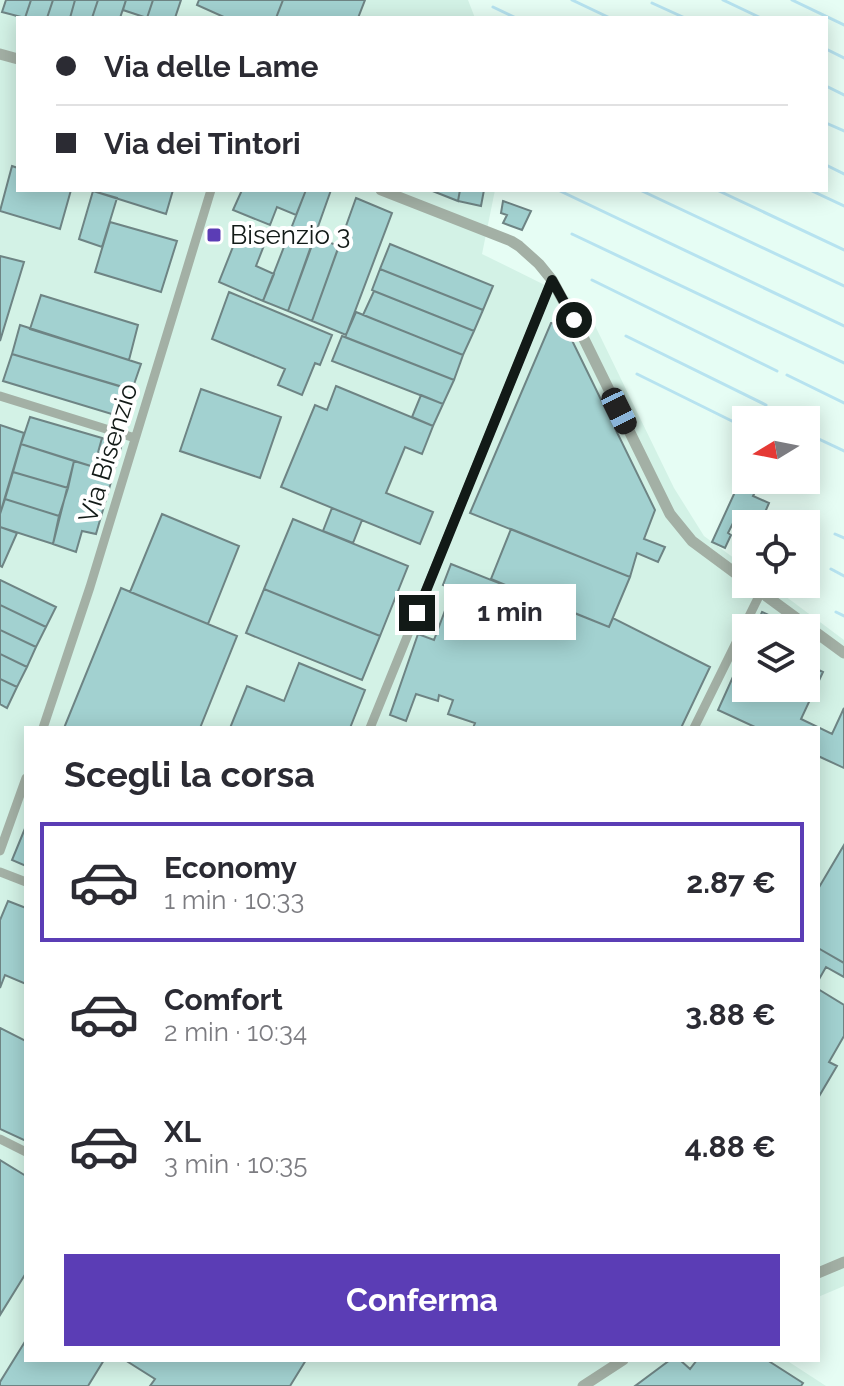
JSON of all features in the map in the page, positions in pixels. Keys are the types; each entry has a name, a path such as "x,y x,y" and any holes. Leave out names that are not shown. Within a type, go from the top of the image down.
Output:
{"street":[{"name":"Via Bisenzio","path":"44,726 90,587 210,192"},
{"path":"386,192 511,241 539,264 552,280 582,335 670,514 698,546 732,570"},
{"path":"371,726 552,280"},
{"path":"0,396 135,438"},
{"path":"695,726 758,598"},
{"path":"769,598 844,653"},
{"path":"0,851 24,784"},
{"path":"0,872 24,881"},
{"path":"0,1139 24,1151"},
{"path":"820,1272 844,1262"},
{"path":"583,1386 620,1362"}],"shaded area":[{"path":"0,0 468,0 474,16 16,16 16,192 495,192 482,254 585,305 674,488 704,536 732,557 732,598 788,598 809,614 732,614 732,702 820,702 820,622 844,640 844,1286 820,1296 820,726 24,726 24,1362 789,1362 826,1386 0,1386"}],"building":[{"path":"6,0 31,0 26,16 2,12"},
{"path":"31,0 53,0 48,16 26,16"},
{"path":"53,0 75,0 71,16 48,16"},
{"path":"75,0 98,0 93,16 71,16"},
{"path":"98,0 126,0 121,16 93,16"},
{"path":"126,0 153,0 148,16 123,10"},
{"path":"153,0 181,0 176,16 148,16"},
{"path":"199,0 283,0 277,16 222,16 197,5"},
{"path":"283,0 365,0 359,16 277,16"},
{"path":"12,166 16,167 16,192 70,192 60,229 0,211"},
{"path":"93,192 117,198 102,247 79,239"},
{"path":"96,192 172,192 166,214"},
{"path":"241,192 305,192 296,215 277,207 270,225 233,210"},
{"path":"305,192 330,192 288,311 263,301"},
{"path":"435,192 460,192 458,201"},
{"path":"460,192 484,192 481,206 458,201"},
{"path":"356,198 392,213 346,335 312,321"},
{"path":"503,201 531,211 522,230 503,223 507,215 501,213"},
{"path":"110,222 177,241 161,292 95,272"},
{"path":"242,224 268,235 256,266 274,274 263,301 219,282"},
{"path":"315,237 339,246 312,321 288,311"},
{"path":"390,244 493,286 483,310 380,269"},
{"path":"0,256 24,262 0,341"},
{"path":"380,269 483,310 474,331 372,290"},
{"path":"374,291 474,331 463,355 363,315"},
{"path":"229,292 332,335 320,365 315,363 302,395 278,385 285,369 212,339"},
{"path":"41,295 138,325 129,360 30,329"},
{"path":"356,312 463,355 454,380 345,337"},
{"path":"551,323 564,324 655,510 644,539 665,547 658,562 637,553 630,577 470,513"},
{"path":"20,325 141,364 132,390 12,354"},
{"path":"342,336 454,380 443,404 332,361"},
{"path":"12,354 123,387 115,415 3,381"},
{"path":"336,386 433,426 422,454 405,447 386,493 433,512 420,544 281,487 315,405 327,410"},
{"path":"201,389 281,417 260,478 180,451"},
{"path":"421,395 443,404 433,426 412,417"},
{"path":"30,417 102,438 94,467 21,444"},
{"path":"0,425 24,433 0,514"},
{"path":"102,438 122,444 96,534 82,531 76,552 53,544 74,461 94,467"},
{"path":"21,444 74,461 68,488 13,472"},
{"path":"13,472 68,488 59,516 5,499"},
{"path":"734,494 754,494 769,503 766,510 732,510 732,525 728,533 731,535 725,548 712,542"},
{"path":"5,499 59,516 53,544 0,527"},
{"path":"332,508 362,520 353,543 323,531"},
{"path":"162,514 239,546 208,624 130,592"},
{"path":"293,519 408,566 380,636 264,589"},
{"path":"0,527 17,533 2,567 0,566"},
{"path":"511,529 630,577 609,627 491,579"},
{"path":"451,564 609,627 613,618 710,667 682,726 474,726 475,723 448,714 453,700 439,695 438,701 416,694 406,721 390,715 418,634 434,640 453,589 443,585"},
{"path":"0,580 56,607 46,627 0,605"},
{"path":"121,588 237,636 201,726 65,726"},
{"path":"264,589 380,636 362,680 246,633"},
{"path":"0,605 46,627 36,647 0,630"},
{"path":"0,630 36,647 27,667 0,654"},
{"path":"0,654 27,667 17,687 0,679"},
{"path":"299,663 365,690 351,726 231,726 247,686 284,701"},
{"path":"0,679 17,687 7,708 0,704"},
{"path":"732,679 732,702 809,702 801,719 815,726 753,726 718,710"},
{"path":"844,708 844,768 820,757 820,728 832,734"},
{"path":"24,831 24,865 12,860"},
{"path":"844,845 844,963 820,949 820,886"},
{"path":"8,901 24,907 24,983 5,975 0,988 0,920"},
{"path":"820,949 844,963 844,977 826,967 820,978"},
{"path":"820,990 844,1005 844,1036 829,1062 837,1066 820,1095"},
{"path":"0,1028 24,1040 24,1140 0,1129"},
{"path":"0,1160 24,1175 24,1276 0,1315"},
{"path":"24,1343 24,1362 103,1362 88,1386 0,1386"},
{"path":"128,1362 305,1362 290,1386 150,1386 155,1379"},
{"path":"667,1362 682,1362 690,1369 695,1362 770,1362 803,1383 801,1386 635,1386"}],"waterway":[{"path":"572,0 606,16"},
{"path":"723,0 757,16"},
{"path":"792,0 825,16"},
{"path":"652,3 681,16"},
{"path":"493,7 512,16"},
{"path":"828,17 844,25"},
{"path":"828,50 844,58"},
{"path":"828,87 844,95"},
{"path":"828,124 844,131"},
{"path":"828,166 844,174"},
{"path":"562,192 844,326"},
{"path":"644,192 844,286"},
{"path":"721,192 844,250"},
{"path":"814,192 844,206"},
{"path":"572,234 844,363"},
{"path":"592,280 777,371"},
{"path":"626,336 766,405"},
{"path":"637,374 732,421"},
{"path":"787,375 844,403"},
{"path":"820,440 844,451"},
{"path":"835,534 844,538"},
{"path":"831,569 844,576"},
{"path":"836,612 844,616"}],"place":[{"name":"Bisenzio 3","path":"214,235"}],"route":[{"path":"417,613 552,280 574,320"}]}
